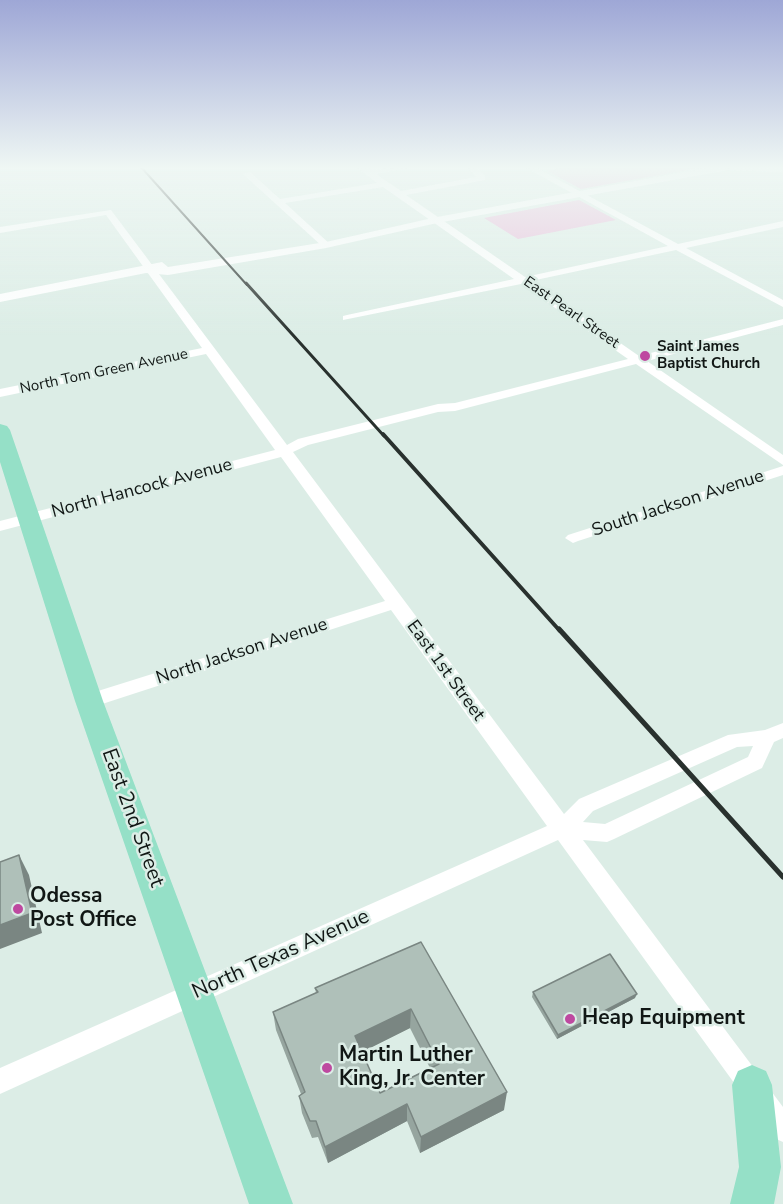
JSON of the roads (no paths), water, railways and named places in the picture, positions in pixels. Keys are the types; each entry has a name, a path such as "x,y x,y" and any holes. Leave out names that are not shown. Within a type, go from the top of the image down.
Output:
{"main road":[{"name":"East 2nd Street","path":"0,430 15,522 89,701 271,1204"},
{"path":"752,1085 760,1167 752,1204"}],"street":[{"name":"East 1st Street","path":"0,230 47,222"},
{"name":"East 1st Street","path":"115,222 783,1129"},
{"path":"301,222 323,242"},
{"path":"0,298 149,270 168,271 223,258 376,235 390,229 425,222"},
{"name":"East Pearl Street","path":"439,222 783,460"},
{"path":"632,222 783,304"},
{"path":"346,318 783,224"},
{"name":"North Hancock Avenue","path":"15,522 283,452 310,450 383,432 446,415 455,407 783,322"},
{"name":"North Tom Green Avenue","path":"0,393 208,350"},
{"name":"South Jackson Avenue","path":"573,538 783,470"},
{"name":"North Jackson Avenue","path":"89,701 395,603"},
{"path":"562,829 607,833 755,762 775,733"},
{"path":"562,829 585,805 735,740 775,733"},
{"name":"North Texas Avenue","path":"0,1081 562,829"}],"railway":[{"path":"191,222 247,285"},
{"path":"246,283 384,436"},
{"path":"383,434 560,631"},
{"path":"559,629 783,877"}],"place":[{"name":"Saint James Baptist Church","path":"645,356"},
{"name":"Odessa Post Office","path":"18,909"},
{"name":"Heap Equipment","path":"570,1019"},
{"name":"Martin Luther King, Jr. Center","path":"327,1068"}]}
